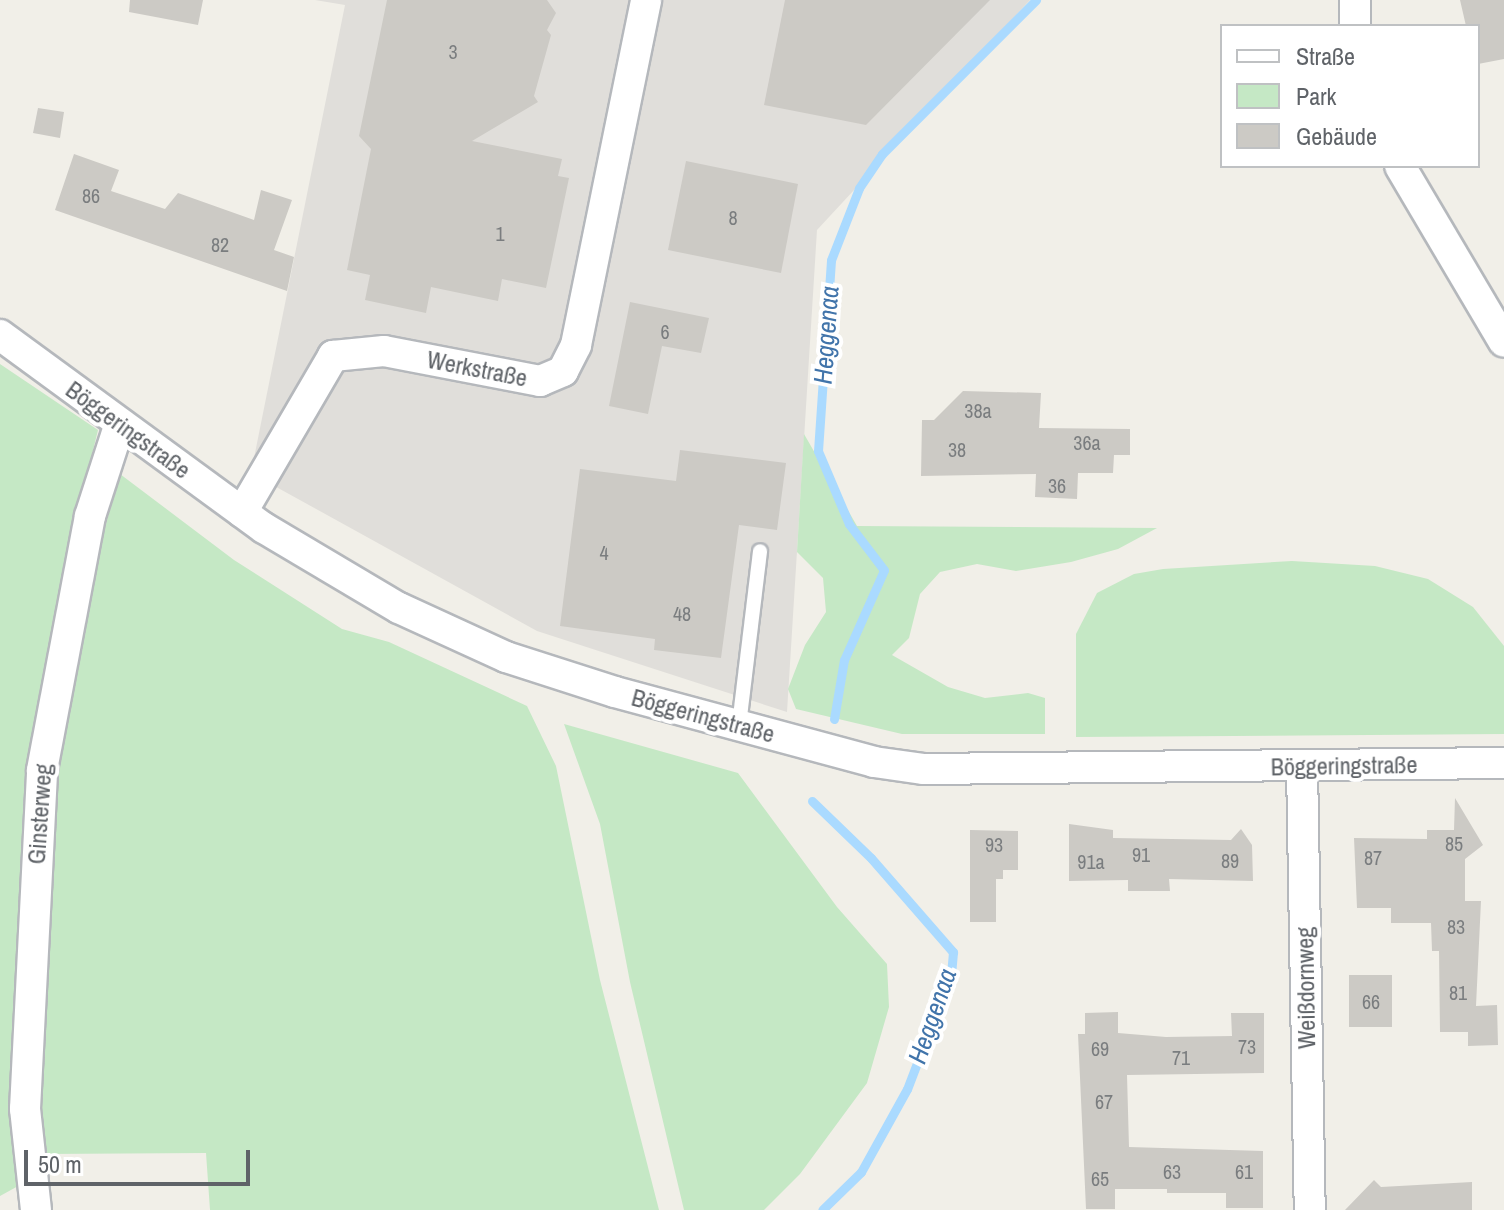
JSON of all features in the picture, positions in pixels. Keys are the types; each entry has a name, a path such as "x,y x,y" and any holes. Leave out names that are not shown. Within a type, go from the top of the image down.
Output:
{"street":[{"name":"Werkstraße","path":"242,512 333,356 384,351 540,381 563,371 576,345 646,0"},
{"path":"1355,0 1355,24"},
{"path":"1401,168 1504,342"},
{"name":"Böggeringstraße","path":"0,335 119,426 242,512 399,608 506,657 739,725 923,769 1504,763"},
{"name":"Ginsterweg","path":"36,1210 25,1109 42,770 90,516 119,426"},
{"name":"Weißdornweg","path":"1302,766 1310,1210"}],"lane":[{"path":"739,725 760,551"}],"shaded area":[{"path":"315,0 1030,0 817,230 787,712 537,631 251,473 345,5"}],"green space":[{"path":"0,364 98,430 79,508 20,1185 0,1196"},
{"path":"804,434 857,526 1157,528 1118,549 1071,562 1016,571 977,564 940,572 920,594 909,638 892,655 948,687 985,698 1028,693 1045,698 1045,734 902,734 796,709 788,689 805,645 826,612 823,578 797,552"},
{"path":"120,474 234,560 342,629 389,642 527,706 556,766 600,980 659,1210 210,1210 206,1153 43,1154 39,1066 49,814 91,577"},
{"path":"1292,561 1375,566 1428,579 1473,607 1504,646 1504,734 1076,737 1076,634 1097,593 1134,574 1163,569"},
{"path":"564,724 738,773 837,907 887,964 889,1007 867,1083 800,1174 764,1210 684,1210 630,982 600,824"}],"building":[{"path":"130,0 203,0 198,25 129,12"},
{"path":"387,0 547,0 556,13 547,30 551,35 534,96 538,102 472,141 562,159 558,176 569,178 546,288 502,279 498,301 431,287 426,313 365,300 370,275 347,270 371,149 359,136"},
{"path":"785,0 990,0 866,125 764,105"},
{"path":"1460,0 1504,0 1504,59 1480,64 1480,24 1466,24"},
{"path":"38,108 64,112 60,138 33,133"},
{"path":"74,154 119,170 111,191 165,209 178,193 254,220 261,190 292,200 274,250 294,257 287,291 55,210"},
{"path":"686,161 798,184 781,273 668,250"},
{"path":"630,302 709,318 701,353 662,346 648,414 609,406"},
{"path":"963,391 1041,393 1039,428 1130,429 1130,455 1114,455 1113,473 1078,473 1077,499 1035,497 1036,474 921,476 922,420 934,420"},
{"path":"680,450 786,463 777,530 739,525 721,658 654,650 655,639 560,626 580,469 676,481"},
{"path":"1455,798 1483,845 1465,859 1465,901 1481,901 1476,1006 1497,1005 1498,1045 1468,1046 1468,1032 1440,1032 1439,951 1432,951 1431,923 1391,923 1391,908 1357,908 1354,838 1427,839 1427,830 1454,830"},
{"path":"1069,824 1113,830 1113,838 1231,840 1241,829 1252,845 1253,881 1169,879 1170,891 1128,891 1128,880 1069,881"},
{"path":"970,830 1018,831 1018,870 1003,870 1003,879 996,879 996,922 970,922"},
{"path":"1349,975 1392,975 1392,1027 1349,1027"},
{"path":"1118,1012 1118,1033 1166,1037 1232,1036 1231,1013 1264,1013 1264,1073 1127,1075 1129,1147 1263,1151 1263,1208 1226,1208 1226,1193 1115,1189 1115,1209 1086,1209 1078,1034 1085,1034 1085,1013"},
{"path":"1374,1180 1381,1187 1472,1182 1472,1210 1345,1210"}],"waterway":[{"name":"Heggenaa","path":"834,719 844,660 884,570 849,524 818,451 831,260 859,188 882,154 1036,0"},
{"name":"Heggenaa","path":"812,801 871,858 953,952 951,974 907,1089 861,1172 822,1210"}]}
